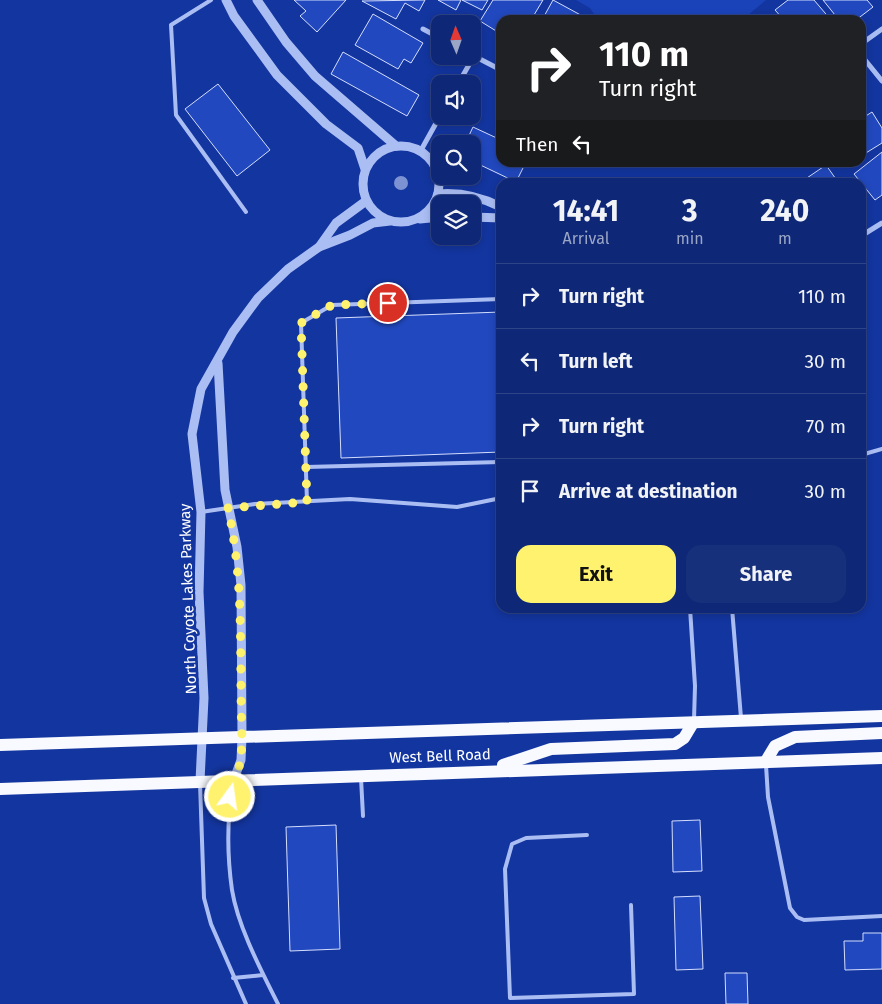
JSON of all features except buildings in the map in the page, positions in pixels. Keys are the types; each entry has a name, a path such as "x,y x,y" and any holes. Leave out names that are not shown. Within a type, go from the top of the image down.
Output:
{"main road":[{"name":"West Bell Road","path":"0,745 882,716"},
{"path":"488,770 551,749 675,744 684,738 694,722"},
{"path":"766,761 774,746 795,736 882,733"},
{"name":"West Bell Road","path":"0,789 200,781 233,782 488,770 882,758"}],"street":[{"path":"226,0 234,16 277,75 326,124 358,148 365,170"},
{"path":"257,0 286,42 315,76 396,146"},
{"path":"423,29 431,33"},
{"path":"866,40 882,29"},
{"path":"481,59 496,67"},
{"path":"866,61 882,81"},
{"path":"420,152 435,125"},
{"path":"417,219 430,208 438,194 439,182 436,170 430,159 420,152 409,147 396,146 378,154 365,170 362,180 366,201 380,217 390,221 403,223 431,218"},
{"path":"438,194 453,192 486,199 496,204"},
{"name":"North Coyote Lakes Parkway","path":"319,247 336,223 366,201"},
{"path":"481,217 496,218"},
{"name":"North Coyote Lakes Parkway","path":"200,781 204,698 198,592 201,512 192,434 201,389 218,362 233,332 258,298 288,269 319,247 350,235 373,223 390,221"},
{"path":"866,233 882,223"},
{"path":"218,362 228,508 237,547 240,585 242,738 241,760 233,782"}],"lane":[{"path":"211,0 171,25 176,115 246,212"},
{"path":"307,502 301,323 332,305 496,299"},
{"path":"866,454 882,449"},
{"path":"306,467 496,462"},
{"path":"201,512 228,508 350,499 457,507 496,499"},
{"path":"690,613 696,686 694,722"},
{"path":"732,613 741,720"},
{"path":"766,761 768,796 790,908 797,917 804,920 882,916"},
{"path":"360,776 362,816"},
{"path":"200,781 204,898 211,924 246,1004"},
{"path":"233,782 228,813 232,891 249,944 278,1004"},
{"path":"587,835 526,838 512,844 505,869 510,998 634,994 631,905"},
{"path":"233,978 263,975"}],"shaded area":[{"path":"576,0 766,0 748,15 595,15 590,8"}],"route":[{"path":"230,797 241,760 242,738 240,585 237,547 228,508 256,504 307,502 301,323 332,305 388,303"}]}
